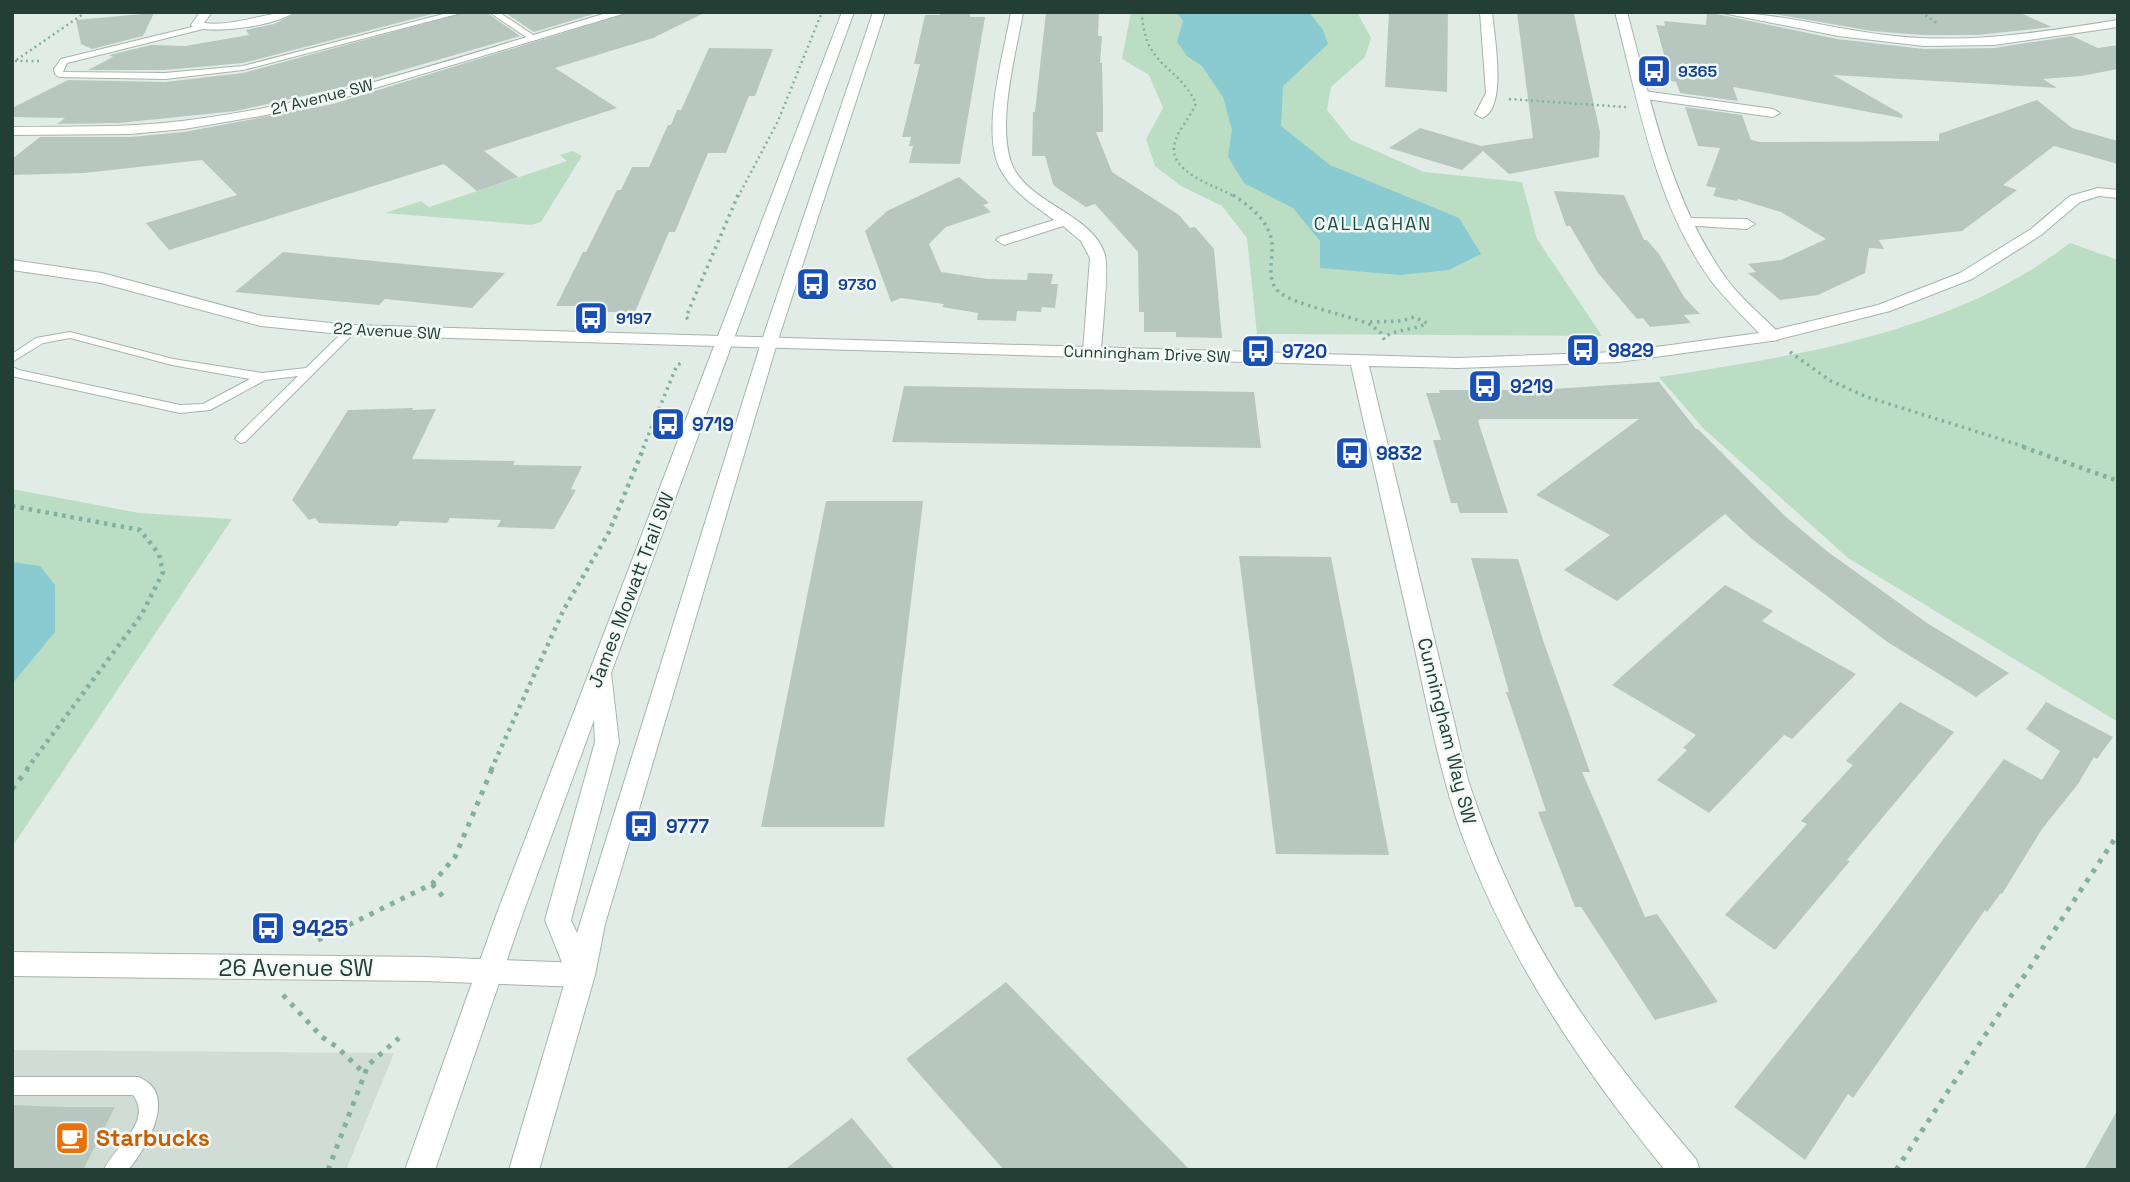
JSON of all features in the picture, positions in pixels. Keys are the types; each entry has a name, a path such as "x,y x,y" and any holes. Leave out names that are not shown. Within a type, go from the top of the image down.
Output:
{"street":[{"path":"206,12 197,22 200,27 235,24 289,12"},
{"name":"21 Avenue SW","path":"12,131 130,130 237,117 327,98 535,40 623,12"},
{"name":"James Mowatt Trail SW","path":"420,1170 489,972 848,12"},
{"path":"524,1170 581,975 592,924 769,343 878,12"},
{"path":"1017,12 999,133 1000,154 1010,175 1020,187 1090,241 1098,258 1092,352"},
{"path":"1482,114 1491,97 1486,12"},
{"path":"1621,12 1667,181 1685,222 1717,277 1772,336"},
{"path":"1724,12 1845,36 1932,43 2012,40 2118,23"},
{"path":"1646,102 1773,113"},
{"name":"Cunningham Drive SW","path":"769,343 1458,363 1573,360 1665,352 1772,336 1884,308 1966,276 2036,232 2075,200 2098,192 2118,194"},
{"path":"1004,240 1065,221"},
{"path":"1685,222 1747,224"},
{"name":"22 Avenue SW","path":"12,265 102,278 261,321 351,330 769,343"},
{"name":"Cunningham Way SW","path":"1359,361 1456,780 1473,836 1524,945 1569,1020 1618,1087 1685,1170"},
{"path":"581,975 558,920 607,742 602,669"},
{"name":"26 Avenue SW","path":"12,964 425,969 581,975"}],"lane":[{"path":"200,27 64,61 58,69 59,74 165,76 243,68 461,12"},
{"path":"492,12 535,40"},
{"path":"241,439 351,330"},
{"path":"12,359 40,340 70,335 172,362 262,377 310,372"},
{"path":"12,370 15,373 180,409 206,407 262,377"},
{"path":"12,1086 138,1086 147,1099 146,1122 132,1151 114,1170"}],"path":[{"path":"12,63 86,12"},
{"path":"688,319 686,317 696,290 738,196 766,149 822,12"},
{"path":"1142,12 1147,49 1184,82 1196,103 1193,115 1173,141 1174,158 1180,167 1240,200 1256,215 1269,233 1273,255 1273,288 1298,303 1376,326 1385,337 1387,351"},
{"path":"1491,97 1646,102"},
{"path":"1366,322 1392,322 1414,317 1427,323 1422,327 1398,327 1385,337"},
{"path":"1790,352 1825,377 1867,397 2040,452 2118,481"},
{"path":"373,912 400,902 432,884 455,857 564,609 608,532 677,365 684,362"},
{"path":"12,506 140,530 153,545 163,569 161,583 138,618 12,789"},
{"path":"1896,1170 2118,834"},
{"path":"432,884 446,900"},
{"path":"260,969 321,1038 337,1047 365,1074"},
{"path":"328,1170 365,1074 373,1059 398,1038"}],"shaded area":[{"path":"12,1050 394,1053 346,1170 12,1170"}],"green space":[{"path":"1131,12 1357,12 1371,38 1365,57 1331,87 1327,110 1351,140 1424,172 1522,182 1537,239 1602,336 1257,334 1247,238 1222,206 1181,186 1155,166 1146,139 1163,108 1149,75 1122,59"},
{"path":"573,151 582,156 541,222 531,225 385,213 421,201 429,207 567,161 560,155"},
{"path":"2070,243 2118,260 2118,722 1848,558 1703,428 1659,377 1821,349 1874,336 1976,299 2025,274"},
{"path":"12,489 139,513 232,519 12,847"}],"water":[{"path":"1176,12 1309,12 1323,30 1328,44 1283,86 1281,126 1330,165 1459,218 1481,254 1449,270 1400,275 1320,268 1320,241 1293,208 1244,183 1228,157 1232,130 1223,97 1202,66 1187,56 1177,42 1183,21"},
{"path":"12,562 40,566 55,585 55,632 12,684"}],"building":[{"path":"298,12 440,12 243,63 165,70 88,70 113,57 109,55 151,45 185,46 249,35 246,30 274,24"},
{"path":"467,12 486,12 520,36 344,87 236,111 119,123 57,124 65,118 12,117 12,108 68,80 165,82 243,73"},
{"path":"504,12 600,12 534,32"},
{"path":"631,12 706,12 653,38 555,68 617,108 484,151 518,177 477,191 444,164 169,250 146,223 237,195 202,160 84,173 12,175 12,159 40,137 130,137 184,132 333,104"},
{"path":"940,12 970,12 970,17 985,17 960,164 909,163 913,146 909,146 911,137 902,137 920,64 914,64 925,15 940,15"},
{"path":"1046,12 1099,12 1098,36 1102,36 1100,63 1103,132 1096,132 1112,172 1179,215 1190,228 1195,227 1214,249 1222,338 1176,337 1176,332 1144,332 1144,312 1139,312 1138,252 1095,204 1086,207 1053,184 1045,156 1032,156 1033,112"},
{"path":"1389,12 1448,12 1447,92 1385,87"},
{"path":"1517,12 1574,14 1600,132 1599,157 1509,174 1483,151 1462,170 1389,148 1420,128 1481,146 1533,138"},
{"path":"1707,12 1837,39 1924,49 1994,48 2072,36 2098,48 2118,45 2118,69 2043,79 2057,88 1833,75 1903,115 1902,118 1733,87 1738,101 1680,93 1676,82 1671,81 1656,25 1665,26 1664,21 1706,25"},
{"path":"1762,12 2018,12 2052,27 1978,35 1922,35 1872,31"},
{"path":"154,13 143,36 92,49 81,44 76,20"},
{"path":"709,48 773,49 755,96 749,96 726,153 708,153 675,232 669,232 635,312 578,312 581,306 556,306 583,252 586,252 617,190 621,190 632,167 649,167 668,125 671,125 677,110 681,110"},
{"path":"2037,100 2072,128 2118,141 2118,164 2054,146 2003,185 2017,190 1962,231 1879,240 1884,249 1869,248 1865,273 1818,295 1780,300 1748,273 1756,272 1748,264 1781,260 1826,239 1781,212 1738,199 1737,201 1713,196 1716,188 1706,186 1720,148 1698,146 1685,107 1742,115 1751,140 1760,142 1939,141 1939,134"},
{"path":"959,177 989,203 983,205 991,212 946,227 929,244 941,272 988,279 1027,280 1028,273 1053,274 1051,284 1058,284 1055,308 1042,307 1041,312 1017,311 1016,321 977,320 978,313 942,307 944,304 901,298 891,302 865,231 887,211"},
{"path":"1554,191 1624,195 1644,240 1659,254 1684,297 1700,314 1684,315 1691,323 1650,327 1643,318 1637,319 1598,273 1570,226 1566,226"},
{"path":"283,252 505,273 472,308 385,299 379,305 235,292"},
{"path":"1659,382 1696,429 1786,517 1828,552 1927,623 2009,673 1976,697 1886,641 1752,539 1725,514 1617,601 1564,570 1610,535 1536,495 1639,419 1480,419 1478,421 1508,513 1460,513 1457,503 1451,503 1433,440 1441,440 1426,393 1440,393 1439,390 1536,390"},
{"path":"904,386 1254,392 1261,448 892,442"},
{"path":"413,408 412,410 436,409 412,459 515,461 513,465 582,466 571,489 576,490 554,529 497,527 501,520 450,518 447,523 400,521 397,526 319,523 315,518 309,520 292,500 348,410"},
{"path":"826,501 923,501 884,827 761,827"},
{"path":"1239,556 1331,557 1389,855 1276,854"},
{"path":"1471,558 1518,559 1544,643 1590,772 1582,772 1645,917 1657,914 1718,1002 1655,1020 1581,907 1575,907 1538,812 1546,811 1506,692 1509,692"},
{"path":"1725,585 1773,611 1762,621 1856,674 1792,739 1784,735 1709,813 1657,780 1687,750 1683,748 1696,735 1612,685"},
{"path":"1900,702 1954,732 1775,950 1725,915 1807,824 1801,821 1853,765 1846,761"},
{"path":"2046,702 2113,737 2097,759 2094,757 2078,784 2042,829 2002,894 1987,912 1985,910 1853,1098 1848,1094 1805,1160 1734,1107 1877,927 2004,759 2042,780 2060,751 2026,729"},
{"path":"1006,982 1190,1170 1004,1170 906,1059"},
{"name":"Starbucks","path":"12,1105 115,1107 83,1170 12,1170"},
{"path":"2118,1109 2118,1170 2084,1170"},
{"path":"852,1118 895,1170 784,1170"}],"place":[{"name":"9365","path":"1654,71"},
{"name":"9730","path":"813,284"},
{"name":"9197","path":"591,318"},
{"name":"9829","path":"1583,350"},
{"name":"9720","path":"1258,351"},
{"name":"9219","path":"1485,386"},
{"name":"9719","path":"668,424"},
{"name":"9832","path":"1352,453"},
{"name":"9777","path":"641,826"},
{"name":"9425","path":"268,928"},
{"name":"Starbucks","path":"72,1138"}],"district":[{"name":"CALLAGHAN","path":"1373,223"}]}
